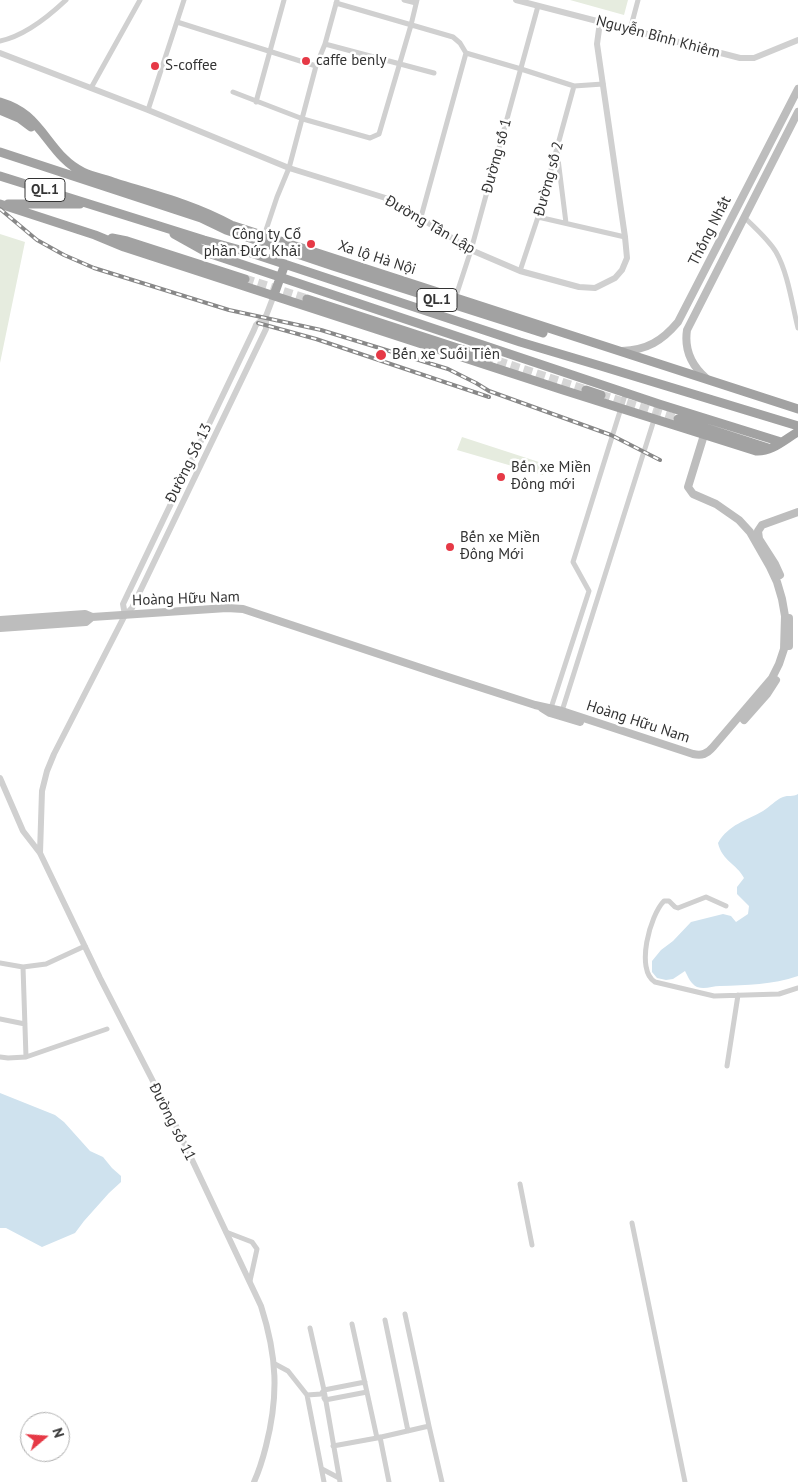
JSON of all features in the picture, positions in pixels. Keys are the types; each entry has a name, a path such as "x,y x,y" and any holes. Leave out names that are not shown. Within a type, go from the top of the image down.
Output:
{"highway":[{"name":"Xa lộ Hà Nội","path":"0,102 17,109 64,158 83,172 185,204 212,214 231,225 455,302"},
{"name":"Xa lộ Hà Nội","path":"0,110 29,122 61,164 79,178"},
{"name":"Xa lộ Hà Nội","path":"0,152 201,218 226,230 660,368 798,416"},
{"name":"QL.1","path":"0,176 204,240 251,252 520,342 604,366 797,430"},
{"name":"QL.1","path":"0,204 90,204"},
{"name":"QL.1","path":"0,204 95,235 124,247 756,451 770,449 797,430"},
{"name":"QL.1","path":"155,224 208,253 659,404 781,442"},
{"name":"QL.1","path":"95,235 124,240 245,279"},
{"path":"274,295 285,264"},
{"name":"QL.1","path":"307,299 485,357"},
{"name":"Xa lộ Hà Nội","path":"549,332 617,350 660,368 712,381 798,409"},
{"path":"586,390 601,395"},
{"path":"678,419 770,449"}],"main road":[{"name":"Thống Nhất","path":"617,350 632,350 655,343 668,334 682,315 798,89"},
{"name":"Thống Nhất","path":"712,381 697,370 688,354 686,336 692,319 798,112"},
{"path":"682,315 692,319"},
{"name":"Hoàng Hữu Nam","path":"0,620 85,614 92,617 227,608 243,609 535,705 562,711 693,754 703,755 709,752 772,678 784,649 785,616 782,599 770,567 750,532 739,520 716,504 693,494 688,487 704,435"},
{"name":"Hoàng Hữu Nam","path":"535,705 550,713 692,759 705,759 712,755 767,694 783,667 790,633 787,597 775,564 760,539 758,532 762,525 798,512"},
{"name":"Hoàng Hữu Nam","path":"0,628 86,622 92,617"}],"street":[{"path":"0,41 25,31 41,21 66,0"},
{"path":"91,88 140,0"},
{"path":"148,110 184,0"},
{"path":"256,102 284,0"},
{"path":"232,92 303,119 370,138 375,137 379,134 416,2 404,0"},
{"name":"Nguyễn Bỉnh Khiêm","path":"516,0 745,59 754,58 798,40"},
{"path":"630,30 638,0"},
{"path":"264,236 289,168 316,66 325,44 337,2 453,37 460,43 466,54 421,217"},
{"name":"Đường số 1","path":"455,302 538,6"},
{"path":"177,22 316,66"},
{"name":"Đường Tân Lập","path":"0,53 148,110 289,168 392,200 471,250 520,270 579,288 595,288 615,278 622,270 627,258 597,44 600,22"},
{"path":"325,44 434,74"},
{"path":"466,54 574,86 603,84"},
{"name":"Đường số 2","path":"520,270 538,218 574,86"},
{"path":"557,148 566,223"},
{"path":"744,217 769,242 776,253 786,280 798,328"},
{"path":"538,218 625,237"},
{"name":"Đường Số 13","path":"40,853 42,791 47,771 125,615 132,608 266,329 266,316 274,295"},
{"name":"Đường Số 13","path":"125,615 123,604 256,325 266,316"},
{"path":"551,708 589,592 573,562 626,392"},
{"path":"562,711 659,404"},
{"path":"215,410 225,414"},
{"name":"Đường số 11","path":"0,778 24,830 40,853 84,946 174,1123 261,1306 268,1328 275,1364 275,1393 270,1428 254,1482"},
{"path":"726,906 706,897 678,908 667,900 661,904 654,917 647,941 647,970 649,977 655,982 714,996 779,994 798,988"},
{"path":"0,963 23,967 46,964 84,946"},
{"path":"23,967 26,1057"},
{"path":"728,1066 738,995"},
{"path":"0,1020 25,1024"},
{"path":"0,1057 26,1057 107,1029"},
{"path":"520,1184 532,1245"},
{"path":"632,1223 685,1482"},
{"path":"226,1232 252,1242 257,1249 250,1281"},
{"path":"405,1314 442,1482"},
{"path":"384,1320 408,1431"},
{"path":"352,1324 389,1482"},
{"path":"310,1328 340,1480"},
{"path":"275,1364 288,1371 307,1395 324,1482"},
{"path":"307,1395 366,1382"},
{"path":"325,1400 367,1392"},
{"path":"333,1446 430,1426"},
{"path":"322,1469 340,1480"}],"shaded area":[{"path":"570,0 628,0 624,15"},
{"path":"0,234 25,242 0,363"},
{"path":"462,437 545,464 543,475 457,450"}],"water":[{"path":"798,794 798,976 769,983 703,988 693,984 685,971 673,979 657,978 652,972 652,961 691,922 723,914 731,916 736,922 748,914 749,906 737,894 737,887 744,878 720,849 718,843 722,837 727,831 763,811 780,798"},
{"path":"0,1093 55,1115 64,1122 90,1151 103,1157 121,1176 121,1182 109,1193 75,1233 42,1247 6,1228 0,1228"}],"tunnel":[{"path":"245,279 307,299"},
{"path":"485,357 586,390"},
{"path":"601,395 678,419"}],"railway":[{"path":"0,209 37,240 64,255 94,268 229,310 321,330 448,369 489,391 611,435 660,460"},
{"path":"258,323 316,339 489,397"}],"place":[{"name":"caffe benly","path":"306,61"},
{"name":"S-coffee","path":"155,66"},
{"name":"Công ty Cổ phần Đức Khải","path":"311,244"},
{"name":"Bến xe Suối Tiên","path":"381,355"},
{"name":"Bến xe Miền Đông mới","path":"501,477"},
{"name":"Bến xe Miền Đông Mới","path":"450,547"}]}
